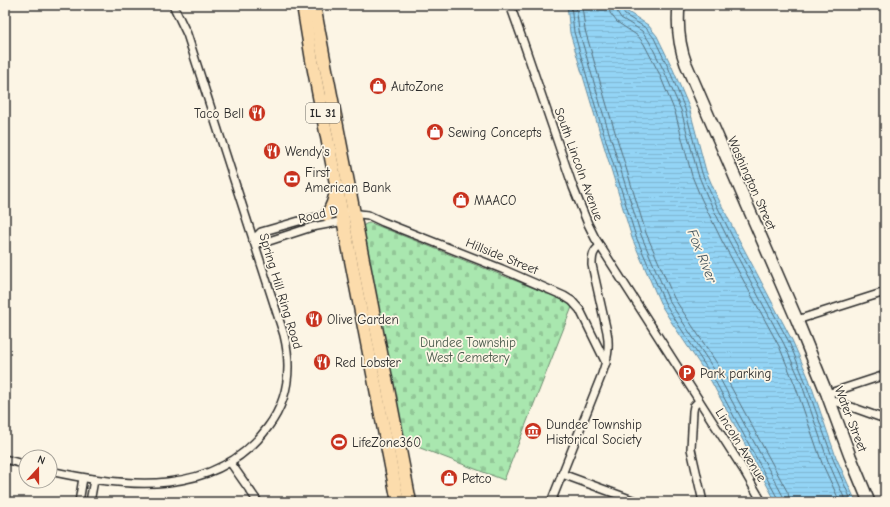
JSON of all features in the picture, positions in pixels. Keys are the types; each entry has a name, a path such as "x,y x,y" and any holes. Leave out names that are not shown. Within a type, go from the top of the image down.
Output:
{"main road":[{"name":"IL 31","path":"303,5 343,217 387,414 398,502"},
{"path":"314,5 354,214 387,414 410,502"},
{"path":"327,215 335,200 337,187"}],"street":[{"name":"Spring Hill Ring Road","path":"58,473 94,480 133,483 176,481 207,474 230,462 254,444 270,425 281,404 288,380 289,362 286,345 189,40 173,5"},
{"name":"South Lincoln Avenue","path":"510,5 524,41 578,201 589,227 699,400"},
{"name":"Washington Street","path":"679,5 679,34 686,64 817,369"},
{"name":"Road D","path":"343,217 327,215 299,221 261,232 253,240 263,243 354,214"},
{"name":"Hillside Street","path":"354,214 368,215 561,294 578,307 606,363"},
{"path":"551,502 606,363 608,337 604,313 593,274 592,263 593,253 600,246"},
{"path":"797,320 885,292"},
{"name":"Water Street","path":"817,369 850,456 870,502"},
{"path":"828,396 885,376"},
{"path":"828,396 885,419"},
{"path":"699,400 694,406 693,411 691,446 703,502"},
{"name":"Lincoln Avenue","path":"699,400 762,502"},
{"path":"5,459 18,463"},
{"path":"230,462 258,502"},
{"path":"562,474 638,502"},
{"path":"78,502 83,478"},
{"path":"90,502 94,480"}],"green space":[{"name":"Dundee Township West Cemetery","path":"371,223 559,298 572,307 504,480 402,441 362,229 365,224"}],"water":[{"name":"Fox River","path":"567,5 623,5 628,12 648,25 657,36 689,107 706,171 736,234 792,340 809,379 836,457 856,502 776,502 711,381 661,305 632,238 570,33"}],"waterway":[{"path":"876,5 885,9"}],"place":[{"name":"AutoZone","path":"378,86"},
{"name":"Taco Bell","path":"257,113"},
{"name":"Sewing Concepts","path":"435,132"},
{"name":"Wendy's","path":"272,151"},
{"name":"First American Bank","path":"292,179"},
{"name":"MAACO","path":"461,200"},
{"name":"Olive Garden","path":"314,319"},
{"name":"Red Lobster","path":"322,362"},
{"name":"Park parking","path":"687,373"},
{"name":"Dundee Township Historical Society","path":"533,431"},
{"name":"LifeZone360","path":"339,442"},
{"name":"Petco","path":"449,478"}]}
